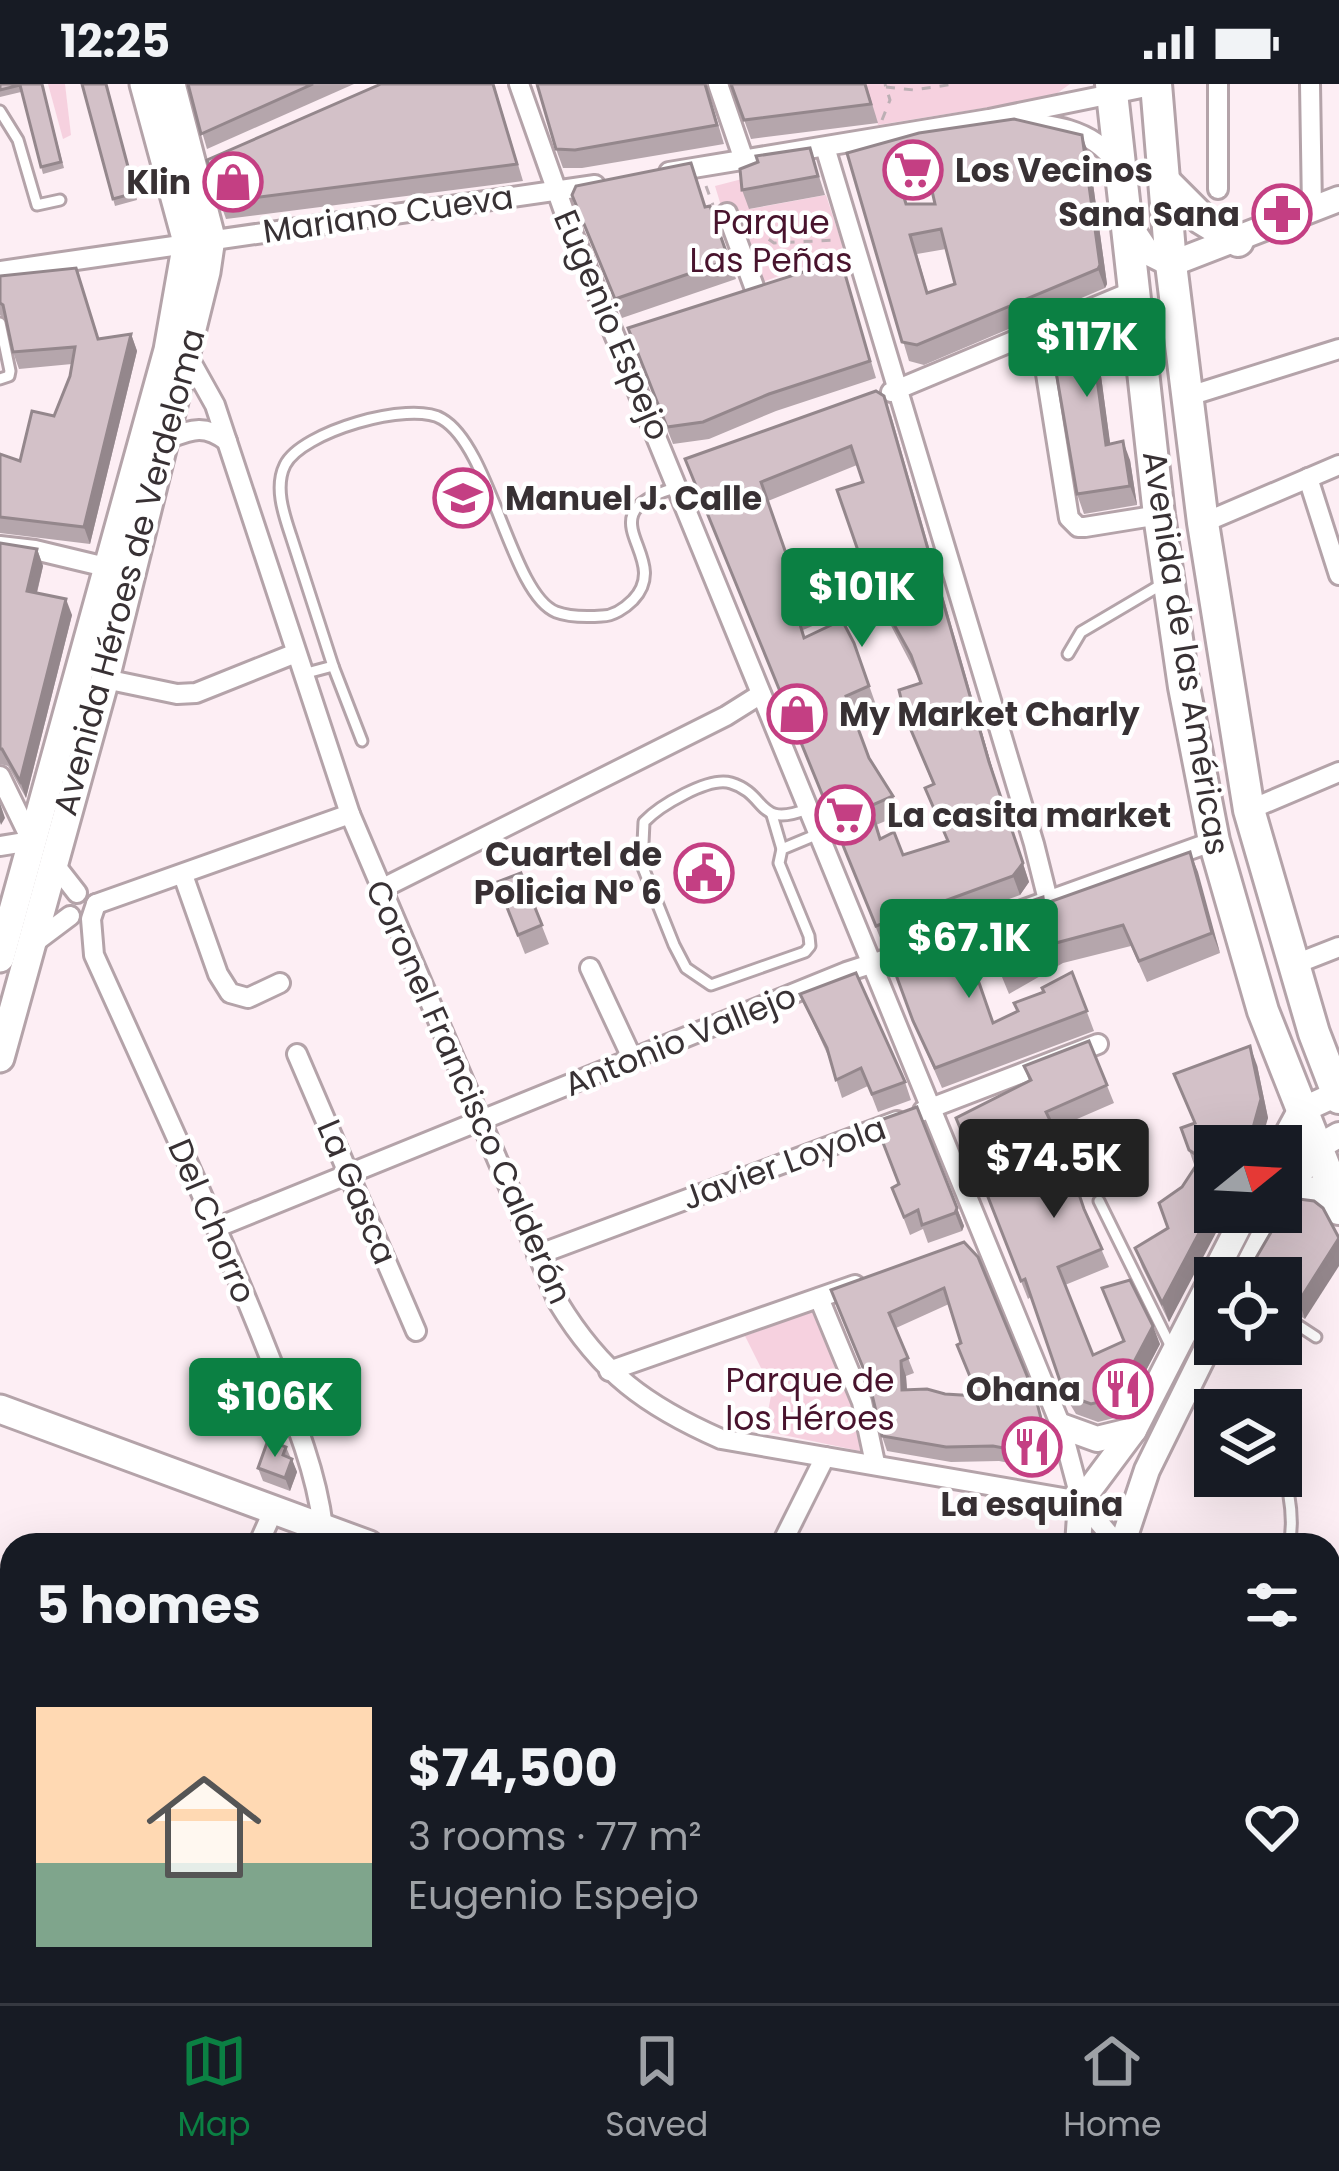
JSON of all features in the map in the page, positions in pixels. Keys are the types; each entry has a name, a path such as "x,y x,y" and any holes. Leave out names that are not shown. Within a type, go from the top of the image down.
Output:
{"main road":[{"name":"Avenida Héroes de Verdeloma","path":"144,84 195,170"},
{"name":"Avenida Héroes de Verdeloma","path":"0,1058 164,440 199,240 195,170 171,84"},
{"name":"Avenida de las Américas","path":"1156,84 1171,263 1203,523 1249,810 1293,965 1337,1087"},
{"name":"Avenida de las Américas","path":"1112,88 1159,515 1214,841 1263,1011 1300,1112 1327,1141 1339,1206"},
{"path":"1166,183 1202,219 1238,241"},
{"name":"Avenida Héroes de Verdeloma","path":"0,958 177,351"},
{"path":"1302,1192 1326,1197 1339,1206"},
{"path":"0,1409 338,1533"}],"street":[{"name":"Eugenio Espejo","path":"519,84 556,191 679,473 761,694 929,1108 968,1183 983,1238 1061,1426 1081,1501"},
{"path":"718,84 743,160"},
{"path":"639,177 988,119 1112,88 1156,84"},
{"path":"1218,84 1218,188"},
{"path":"1310,84 1312,209"},
{"path":"988,119 1070,130 1105,148 1120,172"},
{"path":"825,147 1048,900"},
{"name":"Mariano Cueva","path":"0,271 618,181"},
{"path":"1126,220 1147,253 1171,263 1339,199"},
{"path":"727,213 746,295 776,285"},
{"path":"838,266 859,260"},
{"path":"876,398 1133,292"},
{"path":"617,336 639,329"},
{"path":"1039,330 1069,518 1085,527 1159,515"},
{"path":"1189,396 1339,349"},
{"name":"Coronel Francisco Calderón","path":"177,351 215,405 350,814 380,890 537,1255 582,1340 609,1371 667,1415 722,1438 1081,1501"},
{"path":"164,440 198,427 227,441"},
{"path":"1203,523 1339,465"},
{"path":"1308,478 1339,575"},
{"path":"0,546 110,568"},
{"path":"104,679 177,694 196,693 296,653"},
{"path":"380,890 761,694"},
{"path":"1249,810 1339,772"},
{"path":"0,776 31,842 77,893 90,895 93,911"},
{"path":"70,916 82,922 93,911 350,814"},
{"name":"Antonio Vallejo","path":"218,1227 872,965 1214,841"},
{"path":"0,846 31,842"},
{"path":"183,875 218,974 230,993 248,998 280,982"},
{"path":"70,916 68,903 77,893"},
{"name":"Del Chorro","path":"93,911 94,955 218,1227 300,1435 323,1527"},
{"path":"31,946 70,916"},
{"path":"1293,965 1339,947"},
{"path":"590,968 633,1060"},
{"name":"Javier Loyola","path":"537,1255 1098,1044"},
{"name":"La Gasca","path":"297,1054 416,1331"},
{"path":"1293,1125 1300,1112 1337,1087"},
{"path":"1302,1175 1327,1141"},
{"path":"1079,1533 1081,1501 1134,1430 1235,1233"},
{"path":"963,1245 983,1238"},
{"path":"609,1371 881,1276"},
{"path":"819,1298 862,1402 875,1462"},
{"path":"1124,1533 1147,1470 1199,1365"},
{"path":"1061,1426 1096,1439 1134,1430"},
{"path":"788,1533 824,1457"},
{"path":"1081,1501 1109,1533"},
{"path":"263,1533 274,1509"}],"lane":[{"path":"0,111 17,140 38,205 60,200"},
{"path":"0,323 10,371 0,379"},
{"path":"362,741 284,515 282,474 295,452 342,429 391,413 423,412 439,417 468,446 542,600 554,611 578,616 608,616 629,604 643,588 645,567 630,521 633,509 679,473"},
{"path":"1068,654 1081,632 1168,581"},
{"path":"303,674 333,666"},
{"path":"772,814 782,849 779,862 810,946 805,952 711,985 686,968 641,865 644,822 657,808 717,782 733,783 772,814 787,817 808,808"},
{"path":"782,849 818,834"},
{"path":"1099,1201 1174,1352"},
{"path":"1302,1328 1316,1337"},
{"path":"1289,1497 1291,1533"}],"path":[{"path":"880,138 878,124 890,100 885,86 914,90 954,84"},
{"path":"700,167 714,210 735,214 770,242 839,239 848,243 859,260"}],"green space":[{"path":"48,84 65,84 71,135 63,139"},
{"path":"865,84 1070,84 1052,97 878,125"},
{"name":"Parque Las Peñas","path":"746,178 750,209 826,195 843,247 836,255 746,288 715,186"},
{"name":"Parque de los Héroes","path":"815,1310 856,1407 860,1451 764,1431 775,1376 765,1376 745,1336"}],"building":[{"path":"0,84 42,84 61,162 41,167 20,85 0,90"},
{"path":"82,84 106,84 135,193 113,199"},
{"path":"188,84 313,84 201,134"},
{"path":"381,84 493,84 517,164 220,202 207,160"},
{"path":"537,84 705,84 717,125 575,150 556,149"},
{"path":"731,84 865,84 871,104 744,120"},
{"path":"1014,119 1082,135 1098,269 917,345 902,342 847,153 919,133","holes":["928,173 935,204 906,204 899,181","941,229 955,284 927,293 910,235"]},
{"path":"810,148 818,176 742,190 740,169 758,162 756,156"},
{"path":"691,163 729,260 615,299 572,195 576,186"},
{"path":"841,260 870,361 769,394 703,422 667,427 628,328"},
{"path":"76,268 98,339 131,334 84,527 0,517 0,454 20,461 32,411 54,416 70,376 75,347 13,352 0,303 0,276"},
{"path":"1093,307 1110,318 1116,356 1094,357 1106,445 1123,441 1130,486 1077,494 1048,325"},
{"path":"876,391 884,396 989,762 1023,863 1013,876 876,926 685,459","holes":["851,446 863,482 837,490 863,565 893,558 896,570 904,567 912,585 881,601 921,683 899,690 934,784 925,788 948,841 903,855 894,832 880,839 870,806 893,796 869,758 846,696 869,686 854,643 842,620 804,638 796,611 822,600 815,584 803,590 761,482"]},
{"path":"0,543 37,549 27,591 66,599 20,781 0,749"},
{"path":"1190,852 1212,933 1139,961 1123,925 1056,943 1002,974 978,919 1043,897 1044,904"},
{"path":"521,873 542,925 518,935 497,882"},
{"path":"960,928 993,1023 1018,1011 1014,1003 1044,992 1042,988 1072,972 1087,1011 935,1068 892,964 892,951"},
{"path":"856,973 905,1082 872,1094 861,1068 836,1080 827,1048 800,994"},
{"path":"1089,1041 1107,1085 1046,1112 1102,1249 1058,1267 1093,1355 1124,1341 1102,1288 1130,1280 1153,1326 1115,1398 1091,1404 1069,1396 1060,1381 1025,1279 1021,1281 977,1169 1037,1141 1041,1128 1030,1125 970,1152 956,1118 1031,1080 1024,1066"},
{"path":"1250,1046 1261,1099 1254,1125 1194,1125 1194,1153 1181,1128 1195,1123 1174,1074"},
{"path":"917,1107 957,1208 955,1213 922,1225 918,1210 904,1217 892,1188 899,1184 875,1122"},
{"path":"1194,1169 1194,1233 1199,1233 1162,1303 1135,1248 1168,1228 1159,1203 1182,1187"},
{"path":"1302,1199 1323,1208 1339,1238 1302,1296 1302,1257 1257,1257 1271,1233 1302,1233"},
{"path":"964,1242 978,1257 1035,1395 1047,1442 1041,1455 882,1436 869,1382 831,1290","holes":["944,1288 961,1343 957,1345 978,1396 902,1390 901,1361 908,1358 889,1313"]},
{"path":"268,1440 286,1447 283,1455 292,1459 285,1478 258,1468"}],"place":[{"name":"Los Vecinos","path":"913,170"},
{"name":"Klin","path":"233,182"},
{"name":"Sana Sana","path":"1282,214"},
{"name":"Manuel J. Calle","path":"463,498"},
{"name":"My Market Charly","path":"797,714"},
{"name":"La casita market","path":"845,815"},
{"name":"Cuartel de Policia N° 6","path":"704,873"},
{"name":"Ohana","path":"1123,1389"},
{"name":"La esquina","path":"1032,1447"}]}
